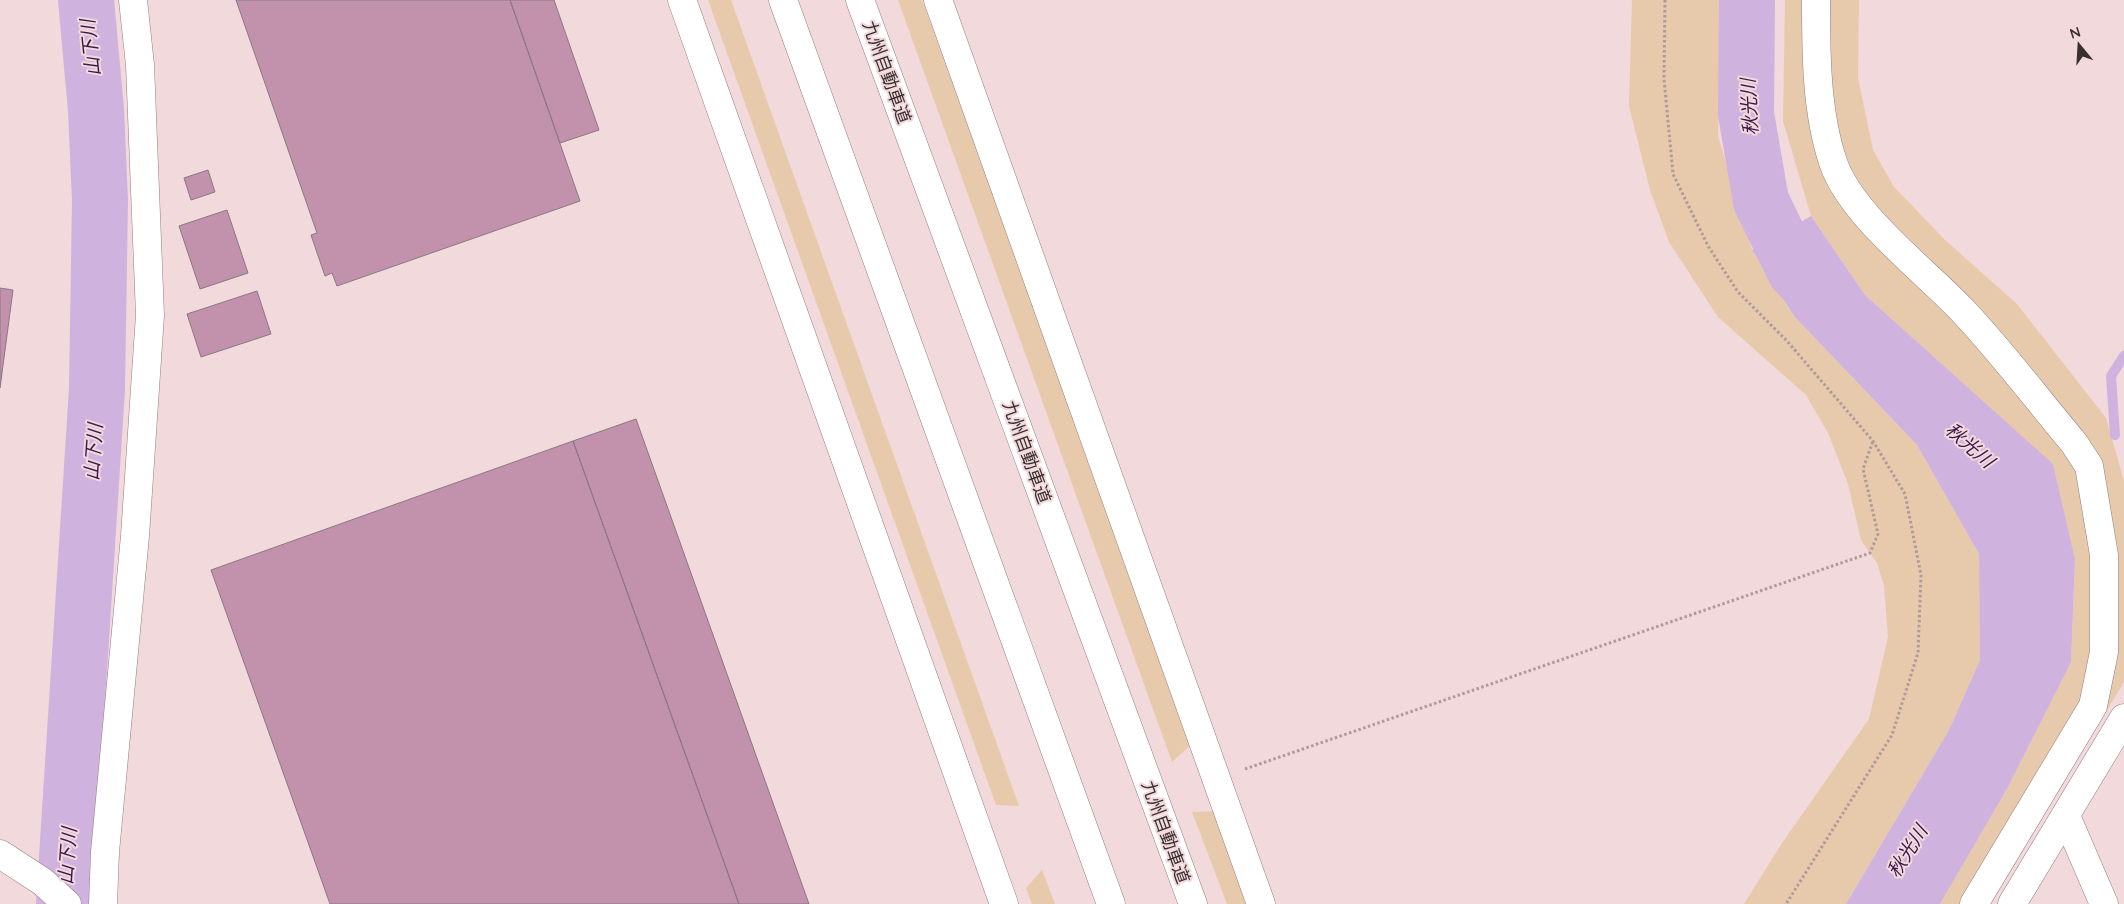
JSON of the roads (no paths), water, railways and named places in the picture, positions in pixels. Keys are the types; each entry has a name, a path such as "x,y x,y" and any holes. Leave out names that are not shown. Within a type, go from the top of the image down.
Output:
{"main road":[{"path":"103,904 105,852 135,536 150,315 140,65 133,0"},
{"path":"682,0 1004,904"},
{"path":"783,0 1111,904"},
{"name":"九州自動車道","path":"860,0 1193,904"},
{"path":"938,0 1261,904"},
{"path":"1816,0 1816,40 1823,123 1833,163 1848,190 1868,216 1963,311 2074,443 2089,466 2093,488 2104,555 2104,652 2093,706 1974,904"},
{"path":"2012,904 2124,718"},
{"path":"2066,816 2104,904"},
{"path":"0,854 43,882 67,904"}],"water":[{"path":"1811,216 1865,295 2053,464 2075,559 2071,662 2007,789 1940,904 1846,904 1949,730 1980,660 1979,554 1917,445 1794,316 1752,250"}],"waterway":[{"name":"山下川","path":"64,904 97,389 100,201 96,110 86,0"},
{"name":"秋光川","path":"1747,0 1746,114 1761,201 1795,271 1822,299"},
{"path":"2115,435 2111,376 2124,356"}]}
